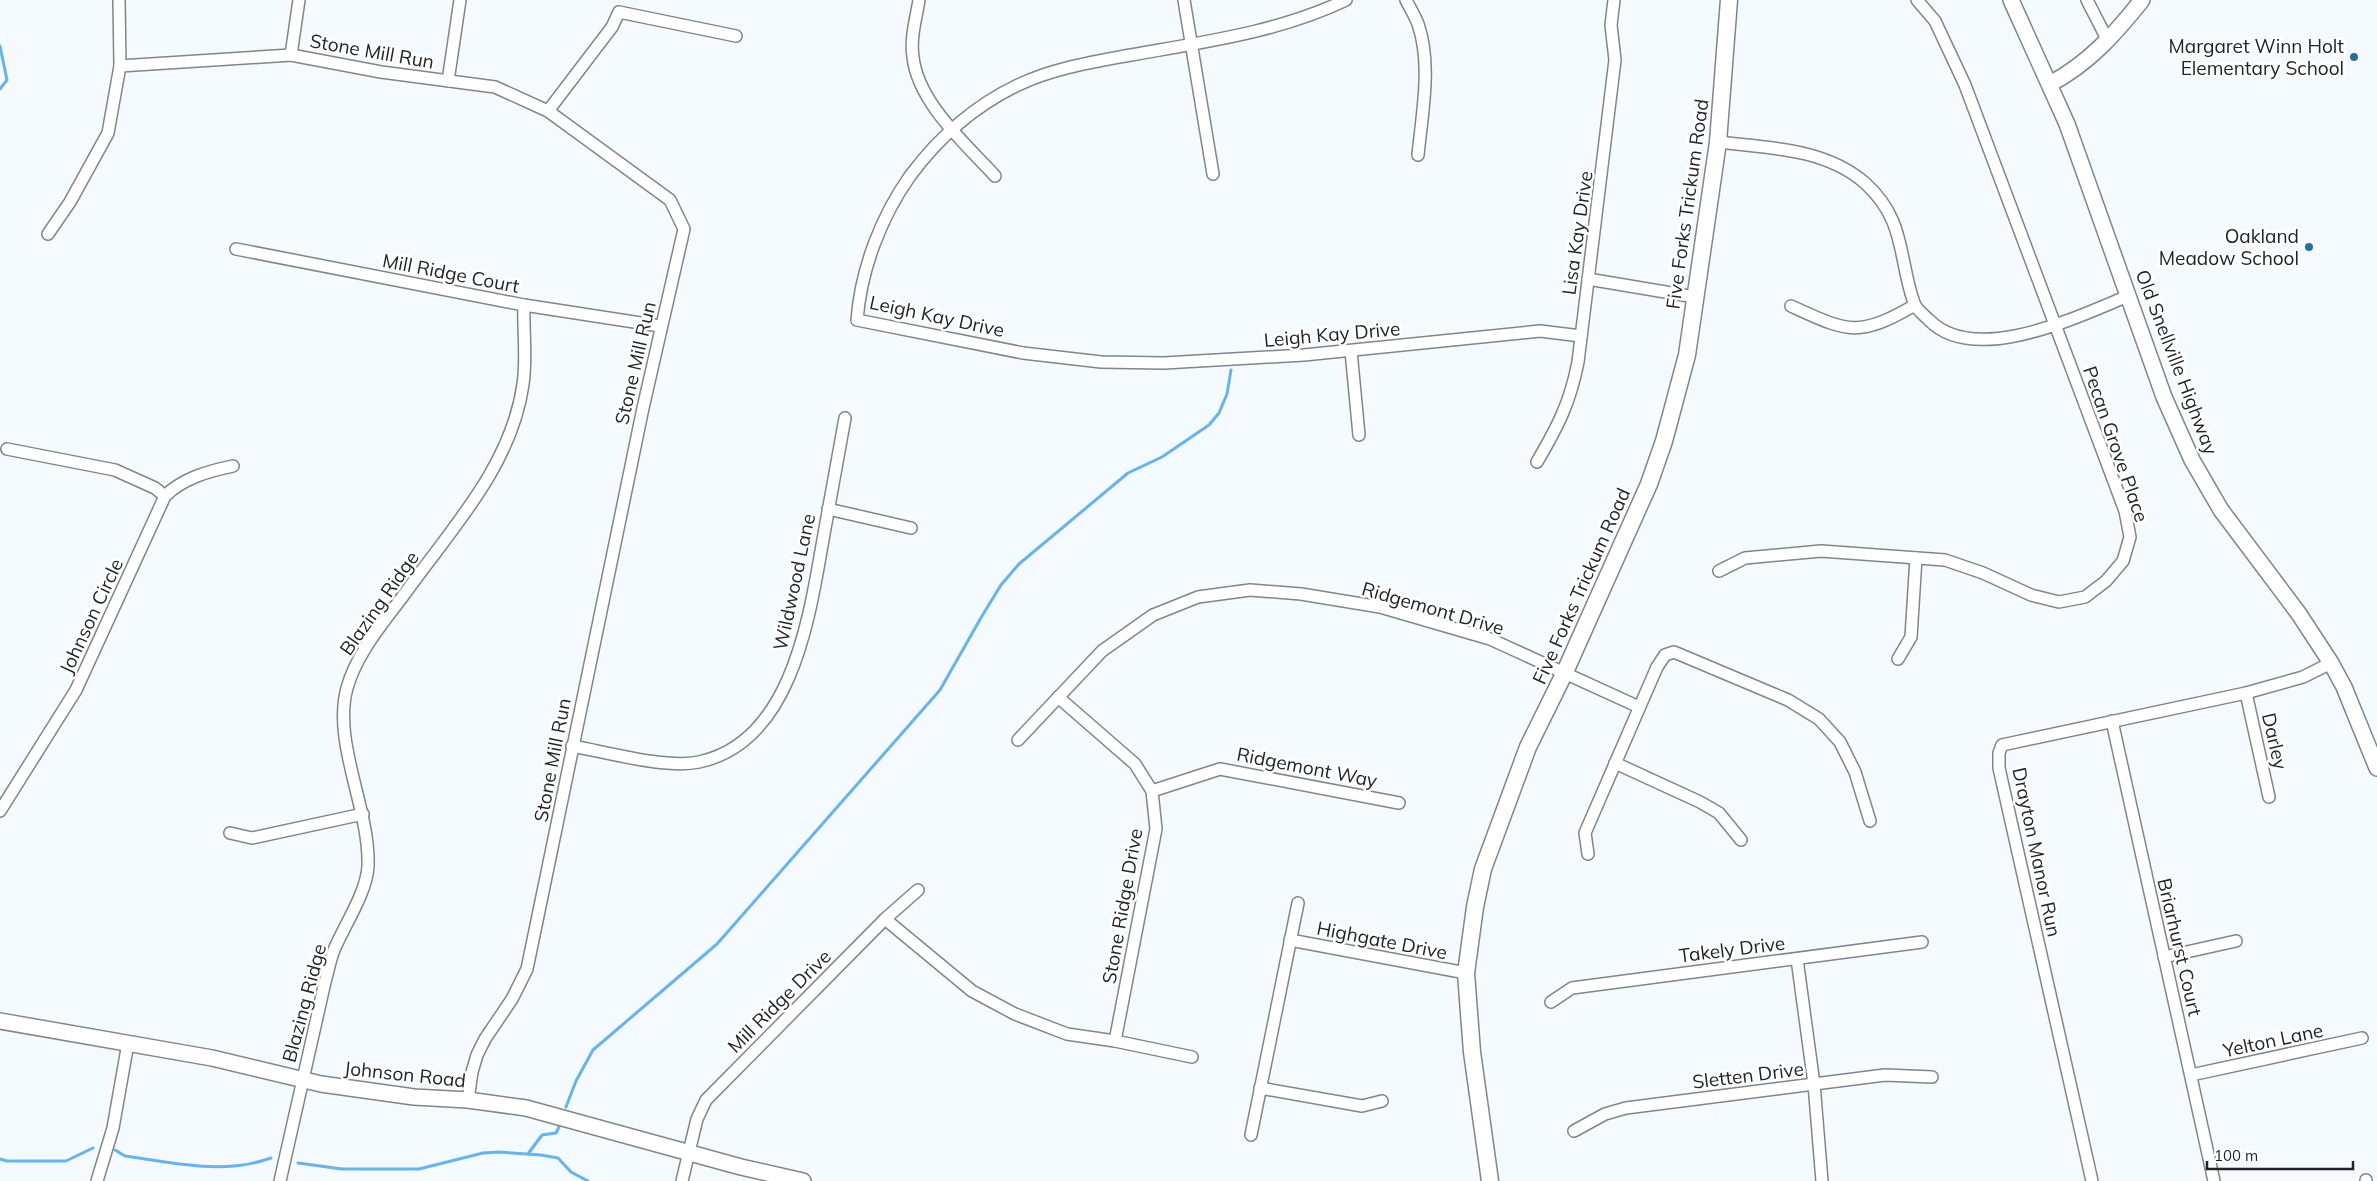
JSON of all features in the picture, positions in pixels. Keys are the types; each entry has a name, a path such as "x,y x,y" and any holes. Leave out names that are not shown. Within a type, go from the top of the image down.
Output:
{"main road":[{"name":"Five Forks Trickum Road","path":"1490,1181 1472,1052 1466,974 1475,907 1483,869 1528,747 1564,674 1649,484 1664,441 1687,355 1718,142 1728,0"}],"street":[{"path":"48,234 70,202 108,133 120,66 119,0"},
{"path":"290,55 299,0"},
{"path":"448,81 460,0"},
{"path":"919,0 912,42 920,86 952,128 995,176"},
{"path":"1184,0 1213,174"},
{"name":"Leigh Kay Drive","path":"1346,0 1273,27 1085,63 1052,72 1000,94 952,128 918,166 890,209 870,260 859,302 858,320 1023,353 1101,362 1164,363 1351,351 1540,332 1581,336"},
{"path":"1406,0 1418,26 1423,49 1424,73 1418,155"},
{"name":"Lisa Kay Drive","path":"1537,462 1560,423 1573,386 1581,336 1615,60 1611,25 1614,0"},
{"name":"Pecan Grove Place","path":"1719,571 1745,558 1821,550 1945,560 1983,573 2031,595 2059,602 2085,597 2106,581 2123,561 2130,537 2125,510 1965,85 1935,21 1917,0"},
{"name":"Old Snellville Highway","path":"2011,0 2050,84 2164,397 2197,469 2221,510 2303,620 2331,663 2344,687 2377,768"},
{"path":"2087,0 2108,41"},
{"path":"2050,84 2088,60 2108,41 2142,0"},
{"path":"548,111 612,27 619,12 736,36"},
{"name":"Stone Mill Run","path":"120,66 290,55 381,72 495,87 548,111 670,200 684,229 660,326 527,968 512,999 485,1039 477,1055 472,1072 468,1100"},
{"path":"1718,142 1804,153 1831,162 1864,183 1887,208 1900,238 1915,305 1934,325 1960,337 2000,339 2056,326 2128,296"},
{"name":"Mill Ridge Court","path":"236,249 524,305 660,326"},
{"path":"1588,279 1695,297"},
{"name":"Blazing Ridge","path":"280,1181 302,1080 334,951 368,869 368,842 346,739 343,715 346,690 361,655 495,468 509,439 523,385 524,305"},
{"path":"1790,306 1836,326 1864,328 1890,319 1915,305"},
{"path":"1351,351 1359,435"},
{"name":"Wildwood Lane","path":"572,746 676,764 699,762 721,755 737,746 753,732 777,700 792,670 806,630 845,418"},
{"path":"7,449 116,470 155,488 165,496 173,488 209,471 233,466"},
{"name":"Johnson Circle","path":"0,811 76,690 165,496"},
{"path":"828,509 911,528"},
{"path":"1898,659 1911,637 1916,558"},
{"name":"Ridgemont Drive","path":"1018,740 1102,651 1153,615 1198,597 1250,590 1301,594 1380,607 1490,639 1639,707"},
{"path":"1588,854 1585,833 1657,667 1665,655 1674,652 1788,700 1819,719 1840,742 1855,772 1870,821"},
{"name":"Drayton Manor Run","path":"2092,1181 1999,768 1999,753 2002,745 2013,741 2246,693 2303,677 2331,663"},
{"name":"Darley","path":"2246,693 2269,797"},
{"name":"Stone Ridge Drive","path":"1058,697 1135,764 1152,791 1156,829 1115,1041"},
{"name":"Briarhurst Court","path":"2112,721 2214,1181"},
{"path":"1615,763 1707,806 1719,814 1741,840"},
{"name":"Ridgemont Way","path":"1152,791 1220,769 1399,802"},
{"path":"230,833 252,838 267,836 363,814"},
{"name":"Mill Ridge Drive","path":"682,1181 696,1119 706,1100 885,919 918,890"},
{"path":"1250,1134 1298,903"},
{"path":"885,919 972,991 1014,1014 1067,1034 1115,1041 1192,1057"},
{"name":"Highgate Drive","path":"1290,940 1466,974"},
{"path":"2164,957 2236,941"},
{"name":"Takely Drive","path":"1551,1002 1572,988 1922,942"},
{"path":"1797,959 1814,1084 1822,1181"},
{"name":"Johnson Road","path":"0,1021 212,1058 302,1080 405,1096 468,1100 543,1112 803,1181"},
{"name":"Yelton Lane","path":"2191,1075 2362,1038"},
{"path":"97,1181 113,1128 128,1043"},
{"name":"Sletten Drive","path":"1574,1131 1605,1114 1618,1110 1885,1075 1932,1077"},
{"path":"1260,1088 1362,1106 1382,1101"}],"waterway":[{"path":"0,46 7,80 0,89"},
{"path":"566,1107 576,1081 593,1050 717,944 940,690 1001,585 1019,564 1128,473 1162,457 1209,425 1219,413 1227,394 1231,370"},
{"path":"528,1154 542,1135 556,1133 559,1127"},
{"path":"0,1159 7,1161 66,1161 93,1148"},
{"path":"115,1150 125,1156 217,1167 235,1166 271,1158"},
{"path":"298,1163 342,1169 419,1169 483,1153 499,1152 558,1158 571,1172 588,1181"}],"place":[{"name":"Margaret Winn Holt Elementary School","path":"2354,57"},
{"name":"Oakland Meadow School","path":"2309,247"}]}
